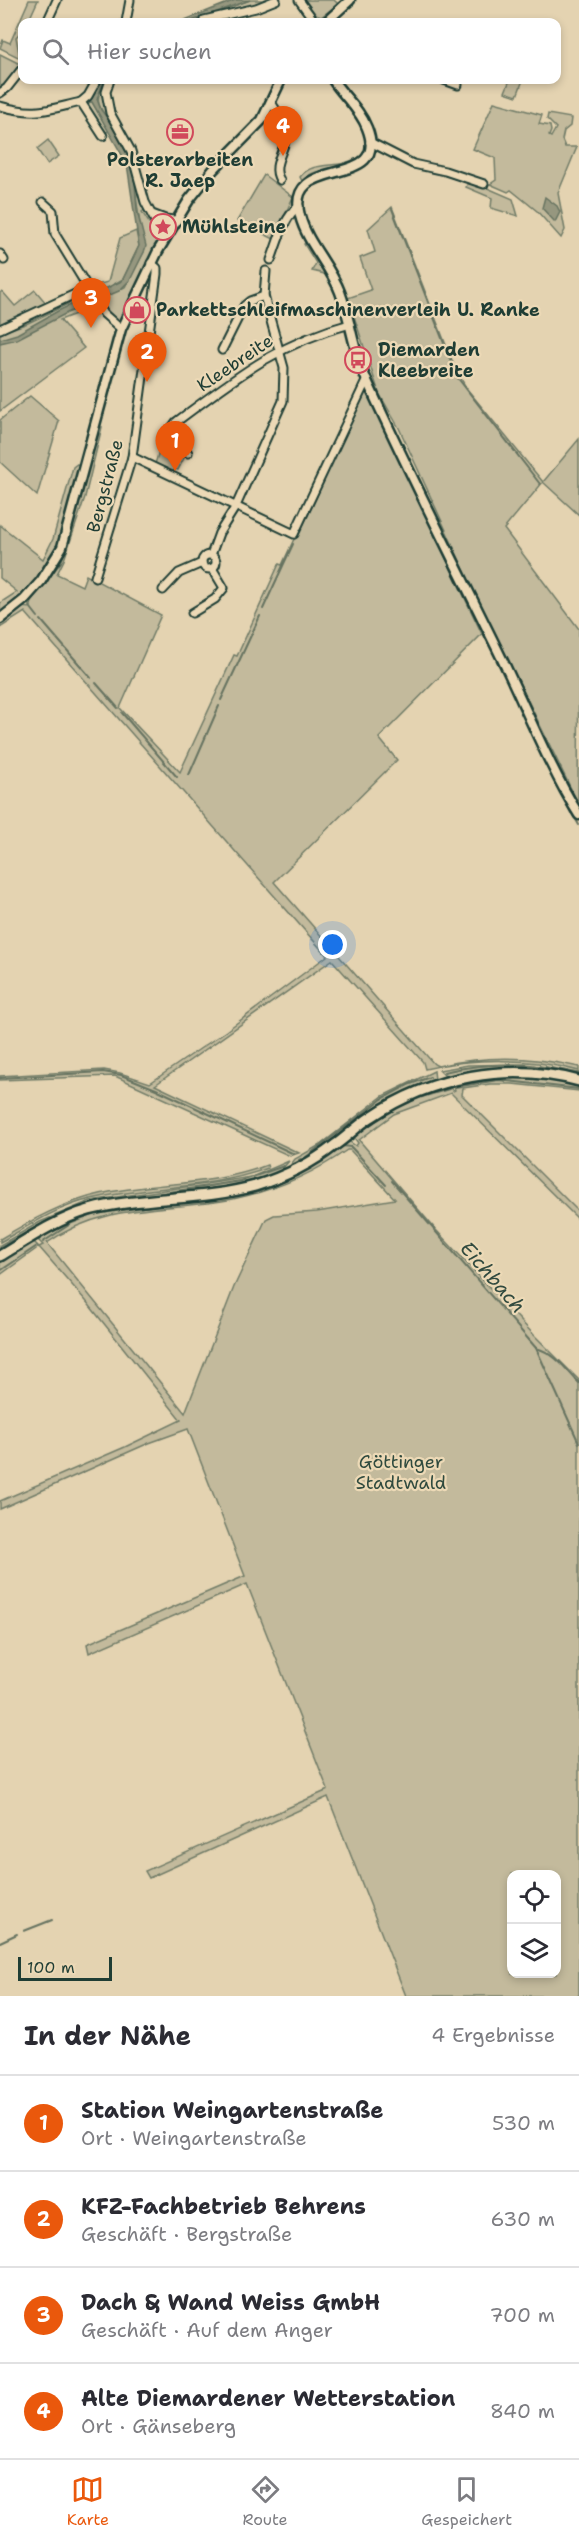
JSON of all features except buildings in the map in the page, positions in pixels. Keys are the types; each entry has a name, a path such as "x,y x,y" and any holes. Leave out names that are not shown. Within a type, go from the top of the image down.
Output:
{"main road":[{"path":"0,1256 49,1227 87,1211 114,1205 234,1190 277,1178 320,1156 372,1116 391,1105 443,1082 480,1074 515,1072 546,1074 579,1081"}],"street":[{"path":"49,18 57,0"},
{"path":"127,18 130,0"},
{"path":"213,18 256,9 276,0"},
{"path":"299,0 312,18"},
{"path":"330,18 350,0"},
{"path":"0,93 8,88 18,74"},
{"path":"0,106 23,112 36,112 81,102 95,84"},
{"path":"109,84 106,92 108,109 131,151 145,202 164,238"},
{"path":"0,620 33,591 50,570 62,547 121,329 164,238 174,220 207,177 256,127 272,102 279,84"},
{"path":"336,84 363,119 370,142 368,153 356,166 345,171 325,174 310,181 300,197 298,206 304,226 339,289 367,379 579,815"},
{"path":"81,102 102,136"},
{"path":"272,102 286,131 276,168 280,180"},
{"path":"370,142 413,164 445,171 484,184"},
{"path":"43,202 53,211 55,234 88,288 112,323 121,329"},
{"path":"271,260 292,211 298,206"},
{"path":"152,214 174,220"},
{"name":"Bergstraße","path":"95,577 132,457 158,274 157,268 151,263"},
{"path":"211,555 219,533 236,506 284,401 285,374 264,296 266,271"},
{"path":"0,329 88,288"},
{"path":"222,350 244,306 252,299 264,296"},
{"name":"Kleebreite","path":"188,453 171,429 176,422 247,369 321,332 350,324"},
{"path":"132,457 294,534 367,379"},
{"path":"163,590 179,573 202,563 204,557 211,555"},
{"path":"211,555 216,561 212,568"},
{"path":"202,563 207,569 212,568"},
{"path":"192,613 215,599 224,588 212,568"}],"shaded area":[{"path":"235,0 250,0 200,18 190,18"},
{"path":"97,84 103,84 97,99 129,158 135,183 137,211 146,246 144,252 130,280 119,291 67,313 17,339 0,343 0,339 17,334 58,311 120,282 139,246 127,164 90,102"},
{"path":"545,197 557,206 560,212 555,222 542,208"},
{"path":"149,351 160,356 160,362 158,368 152,367 148,384 143,391"}],"green space":[{"path":"29,0 38,0 30,18 21,18"},
{"path":"250,0 272,0 204,18 200,18"},
{"path":"305,0 334,0 338,4 321,17 316,15"},
{"path":"18,25 16,37 18,57 0,48 3,40 10,43"},
{"path":"0,54 18,63 18,70 0,90"},
{"path":"102,84 108,84 105,91 116,126 114,127 99,105"},
{"path":"508,84 522,84 517,96 505,92"},
{"path":"89,102 92,102 109,131 102,131 88,106"},
{"path":"494,102 542,115 539,124 550,126 549,136 551,137 556,128 547,119 548,114 571,118 570,126 564,131 562,140 565,147 577,147 558,193 565,230 561,238 537,211 511,190 508,192 490,184 496,180 495,158 473,149"},
{"path":"116,128 126,141 146,209 142,212 149,223 153,220 161,235 118,322 98,300 125,287 144,252 132,168"},
{"path":"48,140 59,156 47,164 37,149"},
{"path":"356,158 346,165 316,172 302,181 300,177 312,168 342,164"},
{"path":"264,175 293,197 274,239 237,221"},
{"path":"469,180 513,199 518,216 491,208 492,198 466,187"},
{"path":"392,207 455,368 467,389 543,482 504,529 579,629 578,803 467,576 399,428 379,393 348,298 371,290 360,258 375,252 368,229"},
{"path":"136,231 139,246 123,279 95,295 89,287 108,282 120,238"},
{"path":"307,240 326,272 324,274 312,271 316,263 304,244"},
{"path":"35,290 47,304 0,327 0,293 2,291 15,306"},
{"path":"89,294 96,306 60,320 84,348 0,411 0,333 28,323"},
{"path":"364,393 367,393 482,634 379,738 397,760 274,882 434,1064 438,1066 456,1062 509,1058 561,1063 579,1067 579,1071 561,1066 522,1061 482,1061 425,1069 423,1062 332,960 155,1085 299,1153 290,1156 115,1076 0,1080 0,1076 104,1070 150,1083 226,1031 327,956 25,612 0,628 0,623 21,607 29,608 29,602 35,590 55,567 77,512 99,427 102,427 85,497 57,574 82,586 86,575 161,615 120,708 180,772 279,564 282,565 294,539 298,537"},
{"path":"30,396 59,421 37,496 0,462 0,420"},
{"path":"166,428 186,454 178,470 175,469 173,472 155,464"},
{"path":"579,439 579,515 543,482"},
{"path":"77,464 81,466 56,554 29,590 0,616 0,603 17,592 0,578 0,525 43,559 53,539 73,467"},
{"path":"526,1064 579,1073 579,1078 512,1069 479,1070 445,1076 439,1070 468,1065"},
{"path":"434,1071 435,1080 389,1101 323,1150 286,1171 295,1159 320,1145 383,1096"},
{"name":"Göttinger Stadtwald","path":"532,1075 579,1085 579,1091 490,1084 463,1088 462,1095 579,1212 579,1220 451,1093 394,1114 359,1140 436,1230 579,1380 579,1996 406,1996 328,1797 149,1878 145,1871 328,1790 247,1584 89,1653 87,1644 245,1576 188,1429 149,1443 0,1509 0,1501 181,1420 86,1301 39,1247 43,1245 39,1241 40,1236 58,1226 94,1213 254,1188 347,1140 356,1146 358,1143 353,1136 355,1132 390,1108 447,1084 453,1091 455,1090 453,1085 472,1078","holes":["350,1150 395,1199 317,1212 274,1215 266,1219 234,1287 185,1413 47,1243 69,1230 113,1214 208,1203 262,1191 292,1181"]},
{"path":"289,1161 277,1175 235,1186 110,1202 0,1252 0,1245 40,1222 90,1201 252,1177"},
{"path":"267,1165 268,1168 225,1180 113,1195 79,1202 44,1217 0,1242 0,1239 36,1219 87,1197 121,1190 227,1177"},
{"path":"32,1240 39,1247 0,1275 0,1260"}],"waterway":[{"path":"392,209 457,377 540,484"},
{"path":"348,303 356,331"},
{"path":"38,617 31,608 30,602 61,562 73,523"},
{"path":"263,609 293,544"},
{"path":"465,594 472,607"},
{"path":"474,611 495,655"},
{"path":"221,700 260,616"},
{"path":"41,620 91,678"},
{"path":"498,661 517,701"},
{"path":"96,683 118,708"},
{"path":"189,775 219,706"},
{"path":"122,713 177,777"},
{"path":"558,786 571,813"},
{"path":"575,818 579,825"},
{"path":"444,1072 477,1066 512,1064 547,1067 579,1075"},
{"path":"0,1078 103,1072 121,1075 156,1089 294,1154"},
{"path":"306,1157 382,1099 408,1085 430,1077"},
{"path":"455,1087 498,1080 579,1089"},
{"path":"415,1099 449,1089"},
{"path":"391,1110 410,1102"},
{"path":"357,1134 386,1113"},
{"name":"Eichbach","path":"306,1170 347,1142"},
{"name":"Eichbach","path":"342,1146 351,1147 386,1185"},
{"path":"0,1247 59,1215 86,1205 241,1181 284,1166"},
{"path":"282,1181 304,1171"},
{"name":"Eichbach","path":"392,1181 536,1348 579,1443"},
{"path":"43,1242 72,1223 95,1214 172,1203"},
{"path":"0,1271 37,1246"},
{"name":"Eichbach","path":"536,1348 555,1358 579,1383"},
{"path":"24,1931 52,1920"},
{"path":"0,1942 17,1934"}],"place":[{"name":"Polsterarbeiten R. Jaep","path":"180,132"},
{"name":"Alte Diemardener Wetterstation","path":"283,156"},
{"name":"Mühlsteine","path":"163,227"},
{"name":"Parkettschleifmaschinenverleih U. Ranke","path":"137,310"},
{"name":"Dach & Wand Weiss GmbH","path":"91,328"},
{"name":"Diemarden Kleebreite","path":"358,360"},
{"name":"KFZ-Fachbetrieb Behrens","path":"147,382"},
{"name":"Station Weingartenstraße","path":"175,471"}]}
